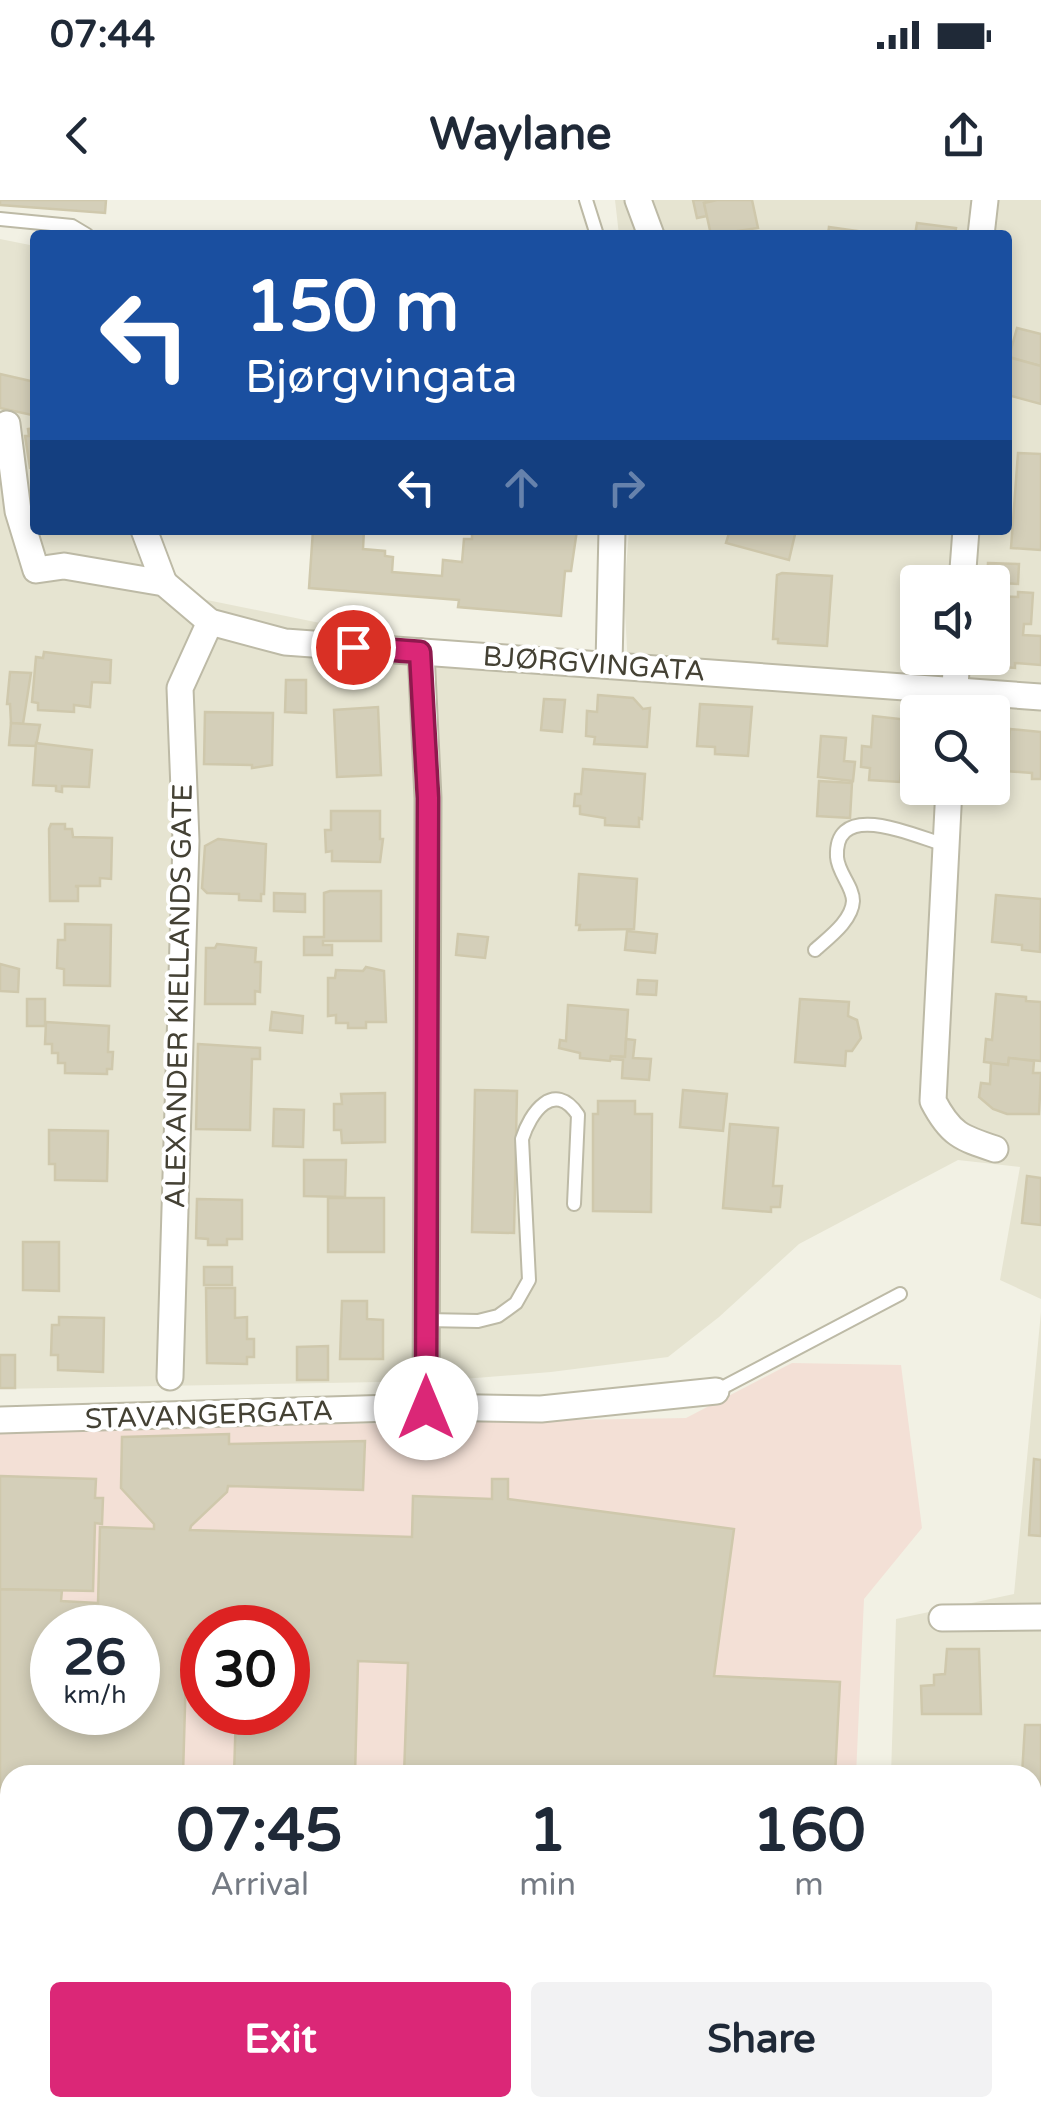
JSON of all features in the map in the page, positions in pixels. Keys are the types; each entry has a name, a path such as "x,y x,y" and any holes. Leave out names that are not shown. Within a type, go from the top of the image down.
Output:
{"street":[{"path":"638,200 649,230"},
{"path":"982,230 985,200"},
{"path":"7,424 9,511 36,570 64,566 164,582"},
{"name":"BJØRGVINGATA","path":"146,535 164,582 210,622 285,642 609,664 900,696"},
{"path":"609,664 612,535"},
{"path":"963,565 966,535"},
{"name":"ALEXANDER KIELLANDS GATE","path":"170,1377 186,841 180,688 210,622"},
{"path":"420,652 428,798 426,1408"},
{"name":"BJØRGVINGATA","path":"1010,699 1041,697"},
{"path":"949,805 933,1101 943,1121 960,1138 995,1149"},
{"name":"STAVANGERGATA","path":"0,1420 426,1408 541,1410 716,1391"},
{"path":"942,1618 1041,1617"}],"lane":[{"path":"586,200 596,230"},
{"path":"0,219 72,226 79,230"},
{"path":"815,950 835,932 852,906 853,896 837,856 840,840 848,830 870,822 946,845"},
{"path":"426,1320 478,1321 498,1316 516,1303 529,1280 522,1139 529,1117 543,1104 558,1100 572,1106 578,1115 574,1204"},
{"path":"716,1391 900,1294"}],"shaded area":[{"path":"615,200 1041,200 1041,1299 1000,1280 1020,1167 958,1160 799,1244 719,1317 668,1357 438,1381 0,1389 0,239 30,245 30,535 149,535 153,589 413,642 628,666 624,595 629,535 1012,535 1012,230 618,230"},
{"path":"1041,1312 1041,1765 891,1765 896,1619 1014,1594"},
{"path":"792,1363 901,1365 922,1528 864,1599 856,1765 0,1765 0,1430 686,1418"}],"building":[{"path":"0,200 106,200 105,213 0,205"},
{"path":"693,200 717,200 704,203 707,216 697,218"},
{"path":"752,200 758,228 710,230 704,203"},
{"path":"917,223 956,228 956,230 916,230"},
{"path":"1017,328 1041,334 1041,366 1012,358"},
{"path":"1012,358 1041,366 1041,404 1012,396"},
{"path":"0,374 30,381 30,415 0,408"},
{"path":"30,429 30,468 25,436 29,436"},
{"path":"1018,453 1041,454 1041,550 1011,548"},
{"path":"313,535 364,535 363,549 385,551 385,556 393,557 392,572 442,576 443,560 462,562 464,539 472,539 472,535 576,535 571,571 565,571 561,616 458,607 459,600 309,588"},
{"path":"728,535 795,535 789,560 726,543"},
{"path":"1019,564 1018,584 1010,583 1010,565 988,565"},
{"path":"777,575 832,576 827,646 778,643 778,639 773,639"},
{"path":"1018,592 1033,593 1031,624 1024,624 1023,635 1041,636 1041,665 1015,663 1015,668 1010,668 1010,597 1018,597"},
{"path":"44,652 111,660 110,683 92,682 90,707 74,705 74,712 38,710 38,703 32,702 36,657 43,658"},
{"path":"10,672 31,673 23,724 11,723 7,704"},
{"path":"286,680 306,680 306,713 285,712"},
{"path":"598,695 633,698 643,709 650,708 647,747 594,744 595,737 586,736 587,711 597,712"},
{"path":"544,699 565,700 562,732 541,730"},
{"path":"700,704 752,707 748,756 715,754 715,747 697,746"},
{"path":"378,707 381,775 337,777 334,710"},
{"path":"205,712 273,713 272,765 252,768 204,764"},
{"path":"873,716 900,719 900,782 869,780 870,768 861,767 862,746 871,747"},
{"path":"11,723 40,725 36,746 9,745"},
{"path":"1010,729 1041,732 1041,779 1032,779 1032,773 1010,771"},
{"path":"821,736 846,738 844,761 855,762 853,781 818,777"},
{"path":"36,743 92,750 89,787 62,786 62,792 56,791 56,786 33,785"},
{"path":"583,769 645,774 639,827 605,825 605,818 580,814 580,806 574,806 575,794 581,794"},
{"path":"819,781 852,783 850,818 817,816"},
{"path":"331,811 380,811 380,862 332,861 332,851 326,852 325,830 331,830"},
{"path":"51,824 65,824 65,829 72,829 73,837 112,838 111,879 100,878 100,886 75,886 78,901 50,901"},
{"path":"218,839 266,844 261,901 239,900 239,894 207,893 202,888 205,846"},
{"path":"579,874 637,879 634,929 579,930"},
{"path":"381,891 381,941 323,941 323,945 332,945 332,955 304,955 304,937 324,937 324,893"},
{"path":"274,893 305,894 305,912 274,911"},
{"path":"996,895 1041,899 1040,952 1022,950 1022,945 992,942"},
{"path":"65,924 111,925 110,986 64,985 64,969 57,968 58,940 65,940"},
{"path":"627,931 657,934 655,953 625,950"},
{"path":"458,934 488,937 485,958 456,955"},
{"path":"217,944 256,948 255,962 261,962 260,992 255,991 255,1004 205,1004 206,948 215,948"},
{"path":"0,964 19,969 18,992 0,991"},
{"path":"366,967 384,971 386,1022 366,1022 366,1028 348,1028 348,1023 336,1023 336,1015 328,1016 328,978 335,978 336,970 363,971"},
{"path":"638,980 657,981 656,995 637,994"},
{"path":"996,994 1041,1002 1041,1061 1009,1058 1008,1065 984,1062 986,1039 992,1040"},
{"path":"27,999 45,999 45,1026 27,1026"},
{"path":"800,999 849,1002 848,1016 857,1020 861,1038 852,1051 846,1051 845,1066 795,1062"},
{"path":"568,1005 628,1010 625,1057 611,1056 610,1061 580,1058 580,1053 559,1048 560,1040 566,1041"},
{"path":"272,1012 303,1016 302,1033 270,1030"},
{"path":"46,1022 109,1026 112,1069 107,1069 107,1074 65,1073 65,1063 58,1063 58,1053 52,1053 52,1044 45,1044"},
{"path":"626,1039 635,1040 633,1058 651,1059 649,1080 622,1078 623,1060 611,1059 625,1057"},
{"path":"198,1044 260,1048 260,1059 252,1059 250,1130 196,1129"},
{"path":"1009,1058 1034,1061 1033,1073 1041,1073 1039,1114 1007,1114 979,1097 981,1083 990,1084 991,1063 1008,1065"},
{"path":"475,1090 517,1091 514,1233 472,1232"},
{"path":"683,1090 727,1094 723,1131 680,1127"},
{"path":"385,1093 385,1142 342,1143 341,1130 334,1130 334,1104 342,1104 341,1094"},
{"path":"598,1101 635,1101 635,1114 652,1114 651,1212 593,1211 593,1114 598,1114"},
{"path":"274,1109 304,1110 303,1147 273,1146"},
{"path":"730,1124 778,1128 773,1186 782,1186 780,1207 771,1207 771,1212 723,1208"},
{"path":"49,1130 108,1131 107,1181 55,1180 55,1164 49,1164"},
{"path":"304,1160 346,1160 345,1197 304,1196"},
{"path":"1027,1176 1041,1178 1041,1225 1022,1223"},
{"path":"328,1198 384,1198 384,1252 328,1252"},
{"path":"197,1199 242,1200 242,1239 227,1239 227,1245 208,1245 208,1239 196,1238"},
{"path":"23,1242 59,1242 59,1291 23,1290"},
{"path":"204,1267 232,1267 232,1285 204,1285"},
{"path":"206,1288 235,1288 235,1318 247,1317 247,1339 254,1339 254,1357 247,1357 247,1364 207,1363"},
{"path":"342,1301 367,1301 367,1319 383,1320 383,1359 340,1359"},
{"path":"59,1317 104,1318 103,1372 58,1370 58,1355 51,1355 52,1325 59,1325"},
{"path":"328,1346 328,1380 297,1380 297,1347"},
{"path":"0,1355 15,1355 15,1388 0,1388"},
{"path":"229,1434 229,1444 365,1441 363,1490 228,1486 227,1492 190,1530 412,1537 413,1496 492,1499 492,1479 508,1479 508,1499 734,1529 714,1676 840,1682 836,1765 404,1765 408,1663 358,1661 355,1765 234,1765 235,1735 310,1735 310,1605 180,1605 183,1765 0,1765 0,1589 62,1590 61,1601 98,1603 100,1527 154,1529 154,1524 121,1488 122,1437"},
{"path":"1034,1459 1041,1460 1041,1536 1029,1535"},
{"path":"0,1476 96,1479 95,1498 103,1498 102,1524 95,1523 93,1591 0,1589"},
{"path":"947,1649 979,1649 981,1714 922,1714 921,1686 934,1685 934,1675 945,1674"},
{"path":"1025,1725 1041,1725 1041,1765 1023,1765"}],"route":[{"path":"353,647 420,652 428,798 426,1408"}]}
